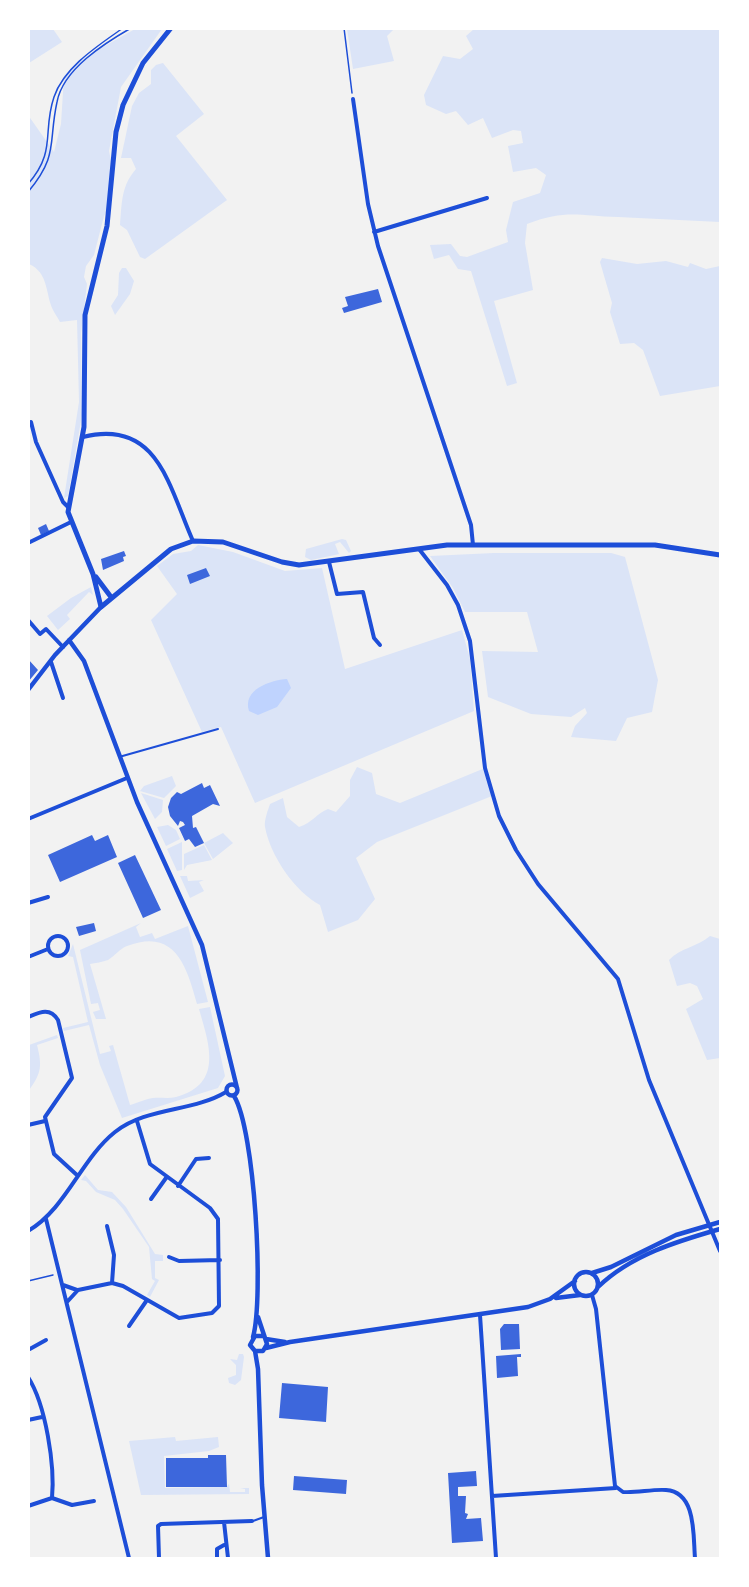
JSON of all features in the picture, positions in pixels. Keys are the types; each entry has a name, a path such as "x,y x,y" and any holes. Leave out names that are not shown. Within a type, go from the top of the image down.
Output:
{"main road":[{"path":"101,607 93,574 71,522 68,507 82,437 85,405 85,315 107,226 116,132 132,83 171,28"},
{"path":"101,607 171,549 193,541 224,542 290,564 329,562 418,548 472,545 655,545 720,555"},
{"path":"93,574 111,597"}],"street":[{"path":"353,99 374,232 471,525 472,545"},
{"path":"374,232 487,198"},
{"path":"31,422 36,442 63,502 68,507"},
{"path":"82,437 98,433 122,435 133,438 156,456 193,541"},
{"path":"28,543 71,522"},
{"path":"418,548 447,585 458,605 470,641 485,768 499,816 516,850 538,884 618,980 645,1070 720,1251"},
{"path":"329,562 337,594 363,592 374,638 380,645"},
{"path":"28,690 69,640 101,607"},
{"path":"28,620 40,634 46,628 63,647"},
{"path":"69,640 84,661 118,758 202,945 237,1088 234,1096"},
{"path":"51,662 63,698"},
{"path":"28,819 127,778"},
{"path":"28,903 48,897"},
{"path":"56,936 62,936 69,943 68,950 63,955 53,954 48,949 48,942 56,936"},
{"path":"28,957 48,949"},
{"path":"28,1017 47,1011 56,1017 72,1072 71,1081 46,1113 45,1121 54,1154 78,1176"},
{"path":"227,1089 232,1070"},
{"path":"28,1231 46,1220 113,1133 136,1121 227,1089 233,1084 237,1088"},
{"path":"227,1089 234,1096 244,1119 252,1175 257,1311 250,1345 255,1351 258,1369 264,1517 268,1558"},
{"path":"28,1125 45,1121"},
{"path":"63,1285 78,1290 112,1283 179,1318 212,1313 220,1302 219,1223 216,1214 150,1164 136,1121"},
{"path":"177,1186 196,1159 209,1158"},
{"path":"151,1199 166,1178"},
{"path":"46,1220 129,1558"},
{"path":"550,1299 581,1274 592,1274 611,1267 662,1241 720,1222"},
{"path":"107,1226 114,1255 112,1283"},
{"path":"592,1295 614,1273 651,1253 720,1229"},
{"path":"169,1257 179,1261 220,1260"},
{"path":"592,1274 597,1278 598,1287"},
{"path":"575,1281 575,1289 580,1294"},
{"path":"67,1302 78,1290"},
{"path":"255,1351 290,1342 529,1307 550,1299 580,1294 592,1295"},
{"path":"592,1295 596,1309 614,1480 617,1488"},
{"path":"129,1326 147,1300"},
{"path":"257,1311 264,1338 264,1350 258,1369"},
{"path":"480,1315 496,1558"},
{"path":"253,1337 290,1342"},
{"path":"28,1350 46,1340"},
{"path":"28,1377 42,1417 53,1472 52,1498"},
{"path":"28,1420 42,1417"},
{"path":"492,1496 617,1488 628,1492 665,1490 682,1497 691,1513 695,1558"},
{"path":"28,1506 52,1498 72,1505 94,1501"},
{"path":"159,1558 158,1526 161,1524 252,1521"},
{"path":"224,1522 224,1545 227,1548 228,1558"},
{"path":"217,1558 217,1549 224,1545"}],"lane":[{"path":"118,758 218,729"},
{"path":"252,1521 264,1517"}],"path":[{"path":"28,184 40,168 47,152 56,92 80,62 123,28"},
{"path":"28,192 41,177 51,157 57,102 64,86 99,49 131,28"},
{"path":"344,28 353,99"},
{"path":"28,1281 60,1274"}],"shaded area":[{"path":"29,28 53,29 62,42 29,63"},
{"path":"135,29 162,29 121,87 109,151 112,165 110,205 104,216 94,255 86,266 84,277 87,284 81,333 82,415 68,496 64,498 79,402 77,320 60,322 50,304 43,278 29,264 28,115 54,152 61,124 64,76 78,61"},
{"path":"347,29 394,29 387,36 394,61 353,69"},
{"path":"474,29 720,29 720,222 572,214 552,216 527,224 525,243 533,290 494,301 517,383 507,386 471,271 458,269 449,255 434,259 430,245 451,244 460,256 467,257 508,242 506,230 513,202 540,193 546,175 536,168 513,172 508,146 523,143 521,131 513,130 492,138 483,118 468,125 456,111 446,114 426,105 424,95 443,56 460,59 473,49 466,36"},
{"path":"163,63 204,114 176,136 227,200 145,259 140,257 127,230 120,225 125,188 136,169 131,158 121,158 132,106 139,93 151,84 151,70"},
{"path":"602,258 637,264 666,261 688,267 690,263 706,269 720,266 720,386 660,396 643,350 634,343 620,344 610,312 612,303 600,262"},
{"path":"122,268 126,268 134,281 130,294 115,315 111,306 118,295 119,273"},
{"path":"342,539 346,540 351,551 349,553 340,542 335,544 339,554 311,560 305,557 306,549"},
{"path":"198,545 233,552 285,571 322,568 345,669 462,630 470,659 474,711 255,803 221,727 202,732 151,620 177,594 157,566 173,554 191,551"},
{"path":"494,553 611,553 625,557 658,680 652,712 627,718 616,741 571,737 575,726 587,713 585,708 571,717 531,714 488,697 482,651 538,652 527,612 465,612 453,588 430,556"},
{"path":"91,587 93,595 89,592 67,615 70,619 58,630 47,616 71,598"},
{"path":"357,767 372,773 376,794 400,803 485,768 492,796 377,842 356,858 375,899 358,920 328,932 320,905 293,882 278,861 268,838 265,827 266,818 270,804 283,798 287,817 299,827 328,809 336,812 350,796 350,780"},
{"path":"172,776 176,786 164,798 140,791 144,786"},
{"path":"141,793 163,800 162,812 155,819"},
{"path":"168,825 176,830 180,839 166,846 157,827"},
{"path":"223,833 233,843 213,859 204,843"},
{"path":"182,842 182,870 177,871 167,849"},
{"path":"204,845 212,860 187,865 184,870 184,854"},
{"path":"180,876 187,876 188,881 204,880 199,882 204,891 190,898"},
{"path":"141,923 136,927 140,937 152,933 155,939 188,926 208,1002 197,1004 189,977 177,954 157,942 144,942 124,947 108,960 90,964 106,1019 96,1019 93,1012 100,1010 98,1003 91,1004 80,950"},
{"path":"710,936 720,939 720,1058 707,1060 686,1009 703,999 697,986 690,983 677,986 669,960"},
{"path":"73,944 100,1054 111,1051 109,1046 113,1045 130,1105 150,1099 176,1097 191,1091 201,1083 207,1073 209,1049 199,1009 210,1007 225,1076 218,1088 122,1118 100,1065 89,1025 64,1031 63,1028 88,1022 73,957 68,956"},
{"path":"57,1035 58,1038 37,1045 40,1069 29,1090 29,1045"},
{"path":"85,1175 98,1190 112,1192 126,1207 155,1254 163,1255 163,1261 155,1261 155,1278 159,1280 150,1297 147,1295 155,1281 152,1279 149,1247 115,1200 96,1192 86,1181 81,1180"},
{"path":"239,1354 243,1354 244,1357 241,1380 235,1385 229,1383 228,1378 236,1375 236,1365 230,1359 237,1360"},
{"path":"175,1437 176,1441 218,1437 219,1447 209,1451 164,1456 165,1488 226,1487 229,1484 230,1492 245,1492 245,1489 240,1488 249,1488 249,1494 141,1495 129,1441"}],"water":[{"path":"287,679 291,688 277,707 258,715 249,711 248,704 253,692 273,681"}],"building":[{"path":"378,289 382,302 344,313 342,308 348,306 345,297"},
{"path":"46,524 49,531 41,535 38,528"},
{"path":"124,551 126,556 123,557 124,561 103,570 101,559"},
{"path":"206,568 210,576 190,584 187,575"},
{"path":"28,659 38,670 28,682"},
{"path":"202,783 204,788 210,785 220,806 213,804 192,816 193,828 196,827 204,843 195,847 189,839 185,841 179,828 185,825 180,821 178,826 170,816 168,807 171,798 177,792 181,794"},
{"path":"92,835 95,841 108,835 117,857 60,882 48,855"},
{"path":"135,855 161,910 143,918 118,863"},
{"path":"94,923 96,931 79,936 76,927"},
{"path":"504,1324 519,1324 520,1349 501,1350 500,1329"},
{"path":"521,1354 521,1357 517,1357 518,1376 497,1378 496,1356"},
{"path":"282,1383 328,1387 326,1422 279,1418"},
{"path":"208,1455 226,1455 227,1487 166,1487 166,1458 208,1458"},
{"path":"476,1471 477,1486 458,1487 458,1496 466,1496 465,1513 468,1514 466,1519 481,1518 483,1541 452,1543 448,1473"},
{"path":"294,1476 347,1480 346,1494 293,1490"}]}
